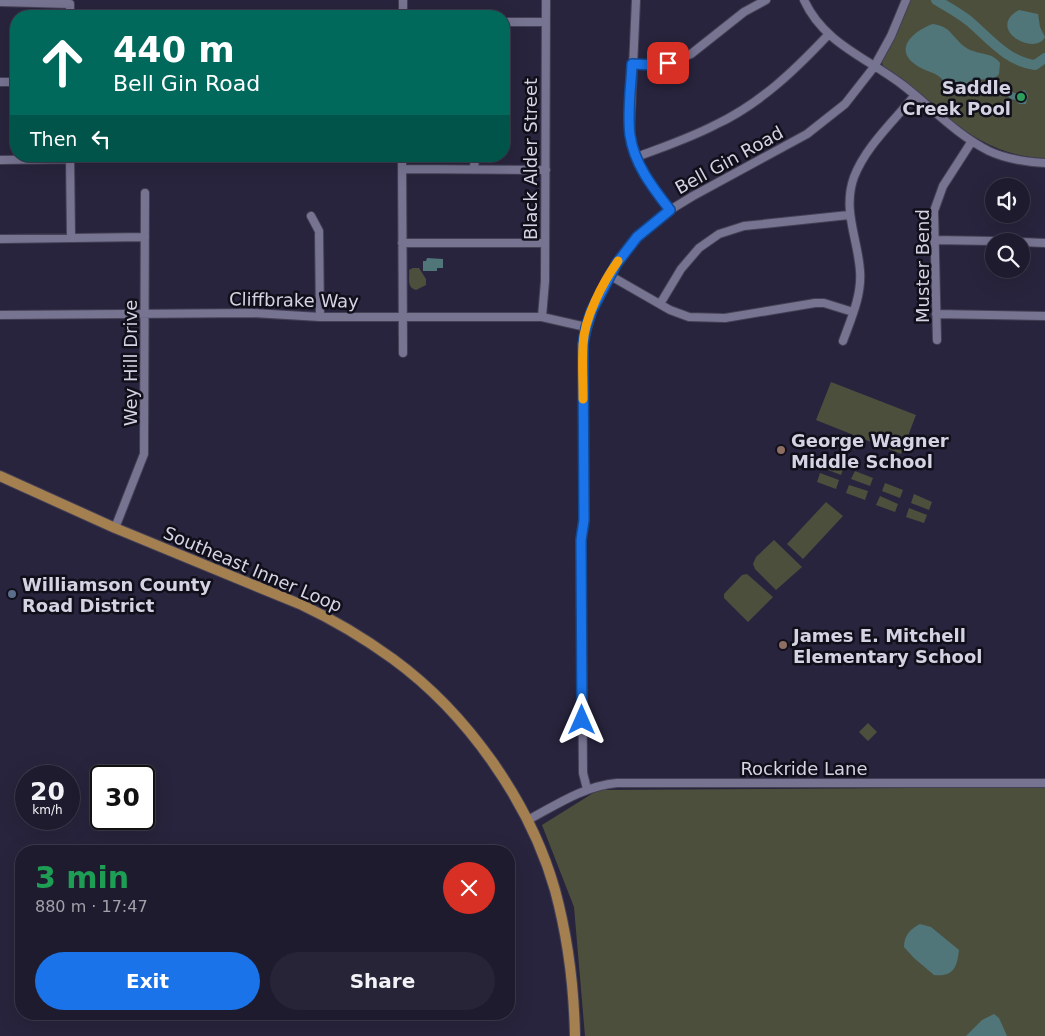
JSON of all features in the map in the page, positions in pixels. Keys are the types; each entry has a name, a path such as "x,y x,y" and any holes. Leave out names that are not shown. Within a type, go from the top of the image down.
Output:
{"main road":[{"name":"Southeast Inner Loop","path":"0,476 115,528 330,618 394,659 440,700 463,725 494,765 528,820 555,892 567,946 572,978 575,1036"}],"street":[{"name":"Black Alder Street","path":"542,317 545,281 546,0"},
{"path":"636,0 630,134 632,146 647,178 670,210"},
{"path":"632,64 662,64 691,54 744,12 766,0"},
{"path":"804,0 815,20 828,35 904,86 972,141 1004,157 1045,163"},
{"name":"Bell Gin Road","path":"587,789 583,773 582,720 583,344 592,310 609,275 637,237 670,210 807,134 845,104 874,67 891,36 906,0"},
{"path":"0,2 70,4 70,10"},
{"path":"510,22 546,22"},
{"path":"637,157 710,128 744,109 761,98 791,73 828,35"},
{"path":"843,341 858,296 860,272 849,214 854,178 861,162 871,147 915,95"},
{"name":"Muster Bend","path":"937,340 933,221 938,198 943,186 972,141"},
{"path":"70,162 71,238"},
{"path":"402,162 402,354"},
{"path":"474,162 474,169"},
{"path":"402,169 546,170"},
{"name":"Wey Hill Drive","path":"115,528 144,454 145,193"},
{"path":"660,304 681,269 699,248 719,234 744,226 849,214"},
{"path":"311,216 320,231 320,317"},
{"path":"0,239 145,237"},
{"path":"934,240 985,242"},
{"path":"1030,242 1045,243"},
{"path":"402,243 545,244"},
{"path":"609,275 670,310 689,317 714,319 814,303 824,303 853,312"},
{"name":"Cliffbrake Way","path":"0,315 252,313 320,317 542,317 586,328"},
{"path":"936,314 1045,316"},
{"name":"Rockride Lane","path":"528,820 587,789 617,783 1045,783"}],"shaded area":[{"path":"910,0 1045,0 1045,158 1020,155 998,148 977,138 939,111 883,66 882,62"},
{"path":"1019,10 1038,14 1040,27 1045,37 1040,42 1032,44 1023,42 1010,32 1007,25 1010,17"},
{"path":"933,24 945,28 968,49 997,59 1000,63 999,74 994,79 971,80 956,94 947,92 941,78 916,65 909,59 906,53 906,47 913,35"},
{"path":"1024,90 1028,95 1026,104 1019,104 1008,96 1011,92 1018,94"},
{"path":"427,258 443,259 443,268 437,268 437,271 423,271 423,261 426,261"},
{"path":"419,268 426,279 426,285 416,290 411,287 409,282 409,270"},
{"path":"831,382 916,415 901,454 816,420"},
{"path":"826,460 844,467 841,475 823,468"},
{"path":"855,471 873,478 870,486 851,479"},
{"path":"820,473 839,480 836,489 817,482"},
{"path":"885,483 903,490 900,498 882,491"},
{"path":"849,485 868,491 865,500 846,493"},
{"path":"914,494 932,502 929,510 911,503"},
{"path":"880,496 898,504 895,512 876,505"},
{"path":"826,502 843,516 803,559 787,544"},
{"path":"909,508 927,515 924,523 906,517"},
{"path":"774,540 802,567 776,590 755,569 753,564 756,557"},
{"path":"747,574 773,597 748,622 724,598 724,594 742,575"},
{"path":"868,723 877,732 868,741 859,732"},
{"path":"1045,787 1045,1036 585,1036 574,907 542,825 598,790"},
{"path":"920,924 931,927 959,950 953,970 946,974 934,975 904,947 908,933"},
{"path":"994,1014 999,1018 1007,1036 966,1036 982,1020"}],"waterway":[{"path":"936,0 965,18 999,48 1016,59 1035,65 1045,58"}],"slow traffic":[{"path":"583,399 583,344 586,328 592,310 618,261"}],"place":[{"name":"Saddle Creek Pool","path":"1021,97"},
{"name":"George Wagner Middle School","path":"781,450"},
{"name":"Williamson County Road District","path":"12,594"},
{"name":"James E. Mitchell Elementary School","path":"783,645"}],"route":[{"path":"582,720 583,344 592,310 609,275 637,237 670,210 640,167 632,146 630,134 632,64 656,65 668,63"}]}
